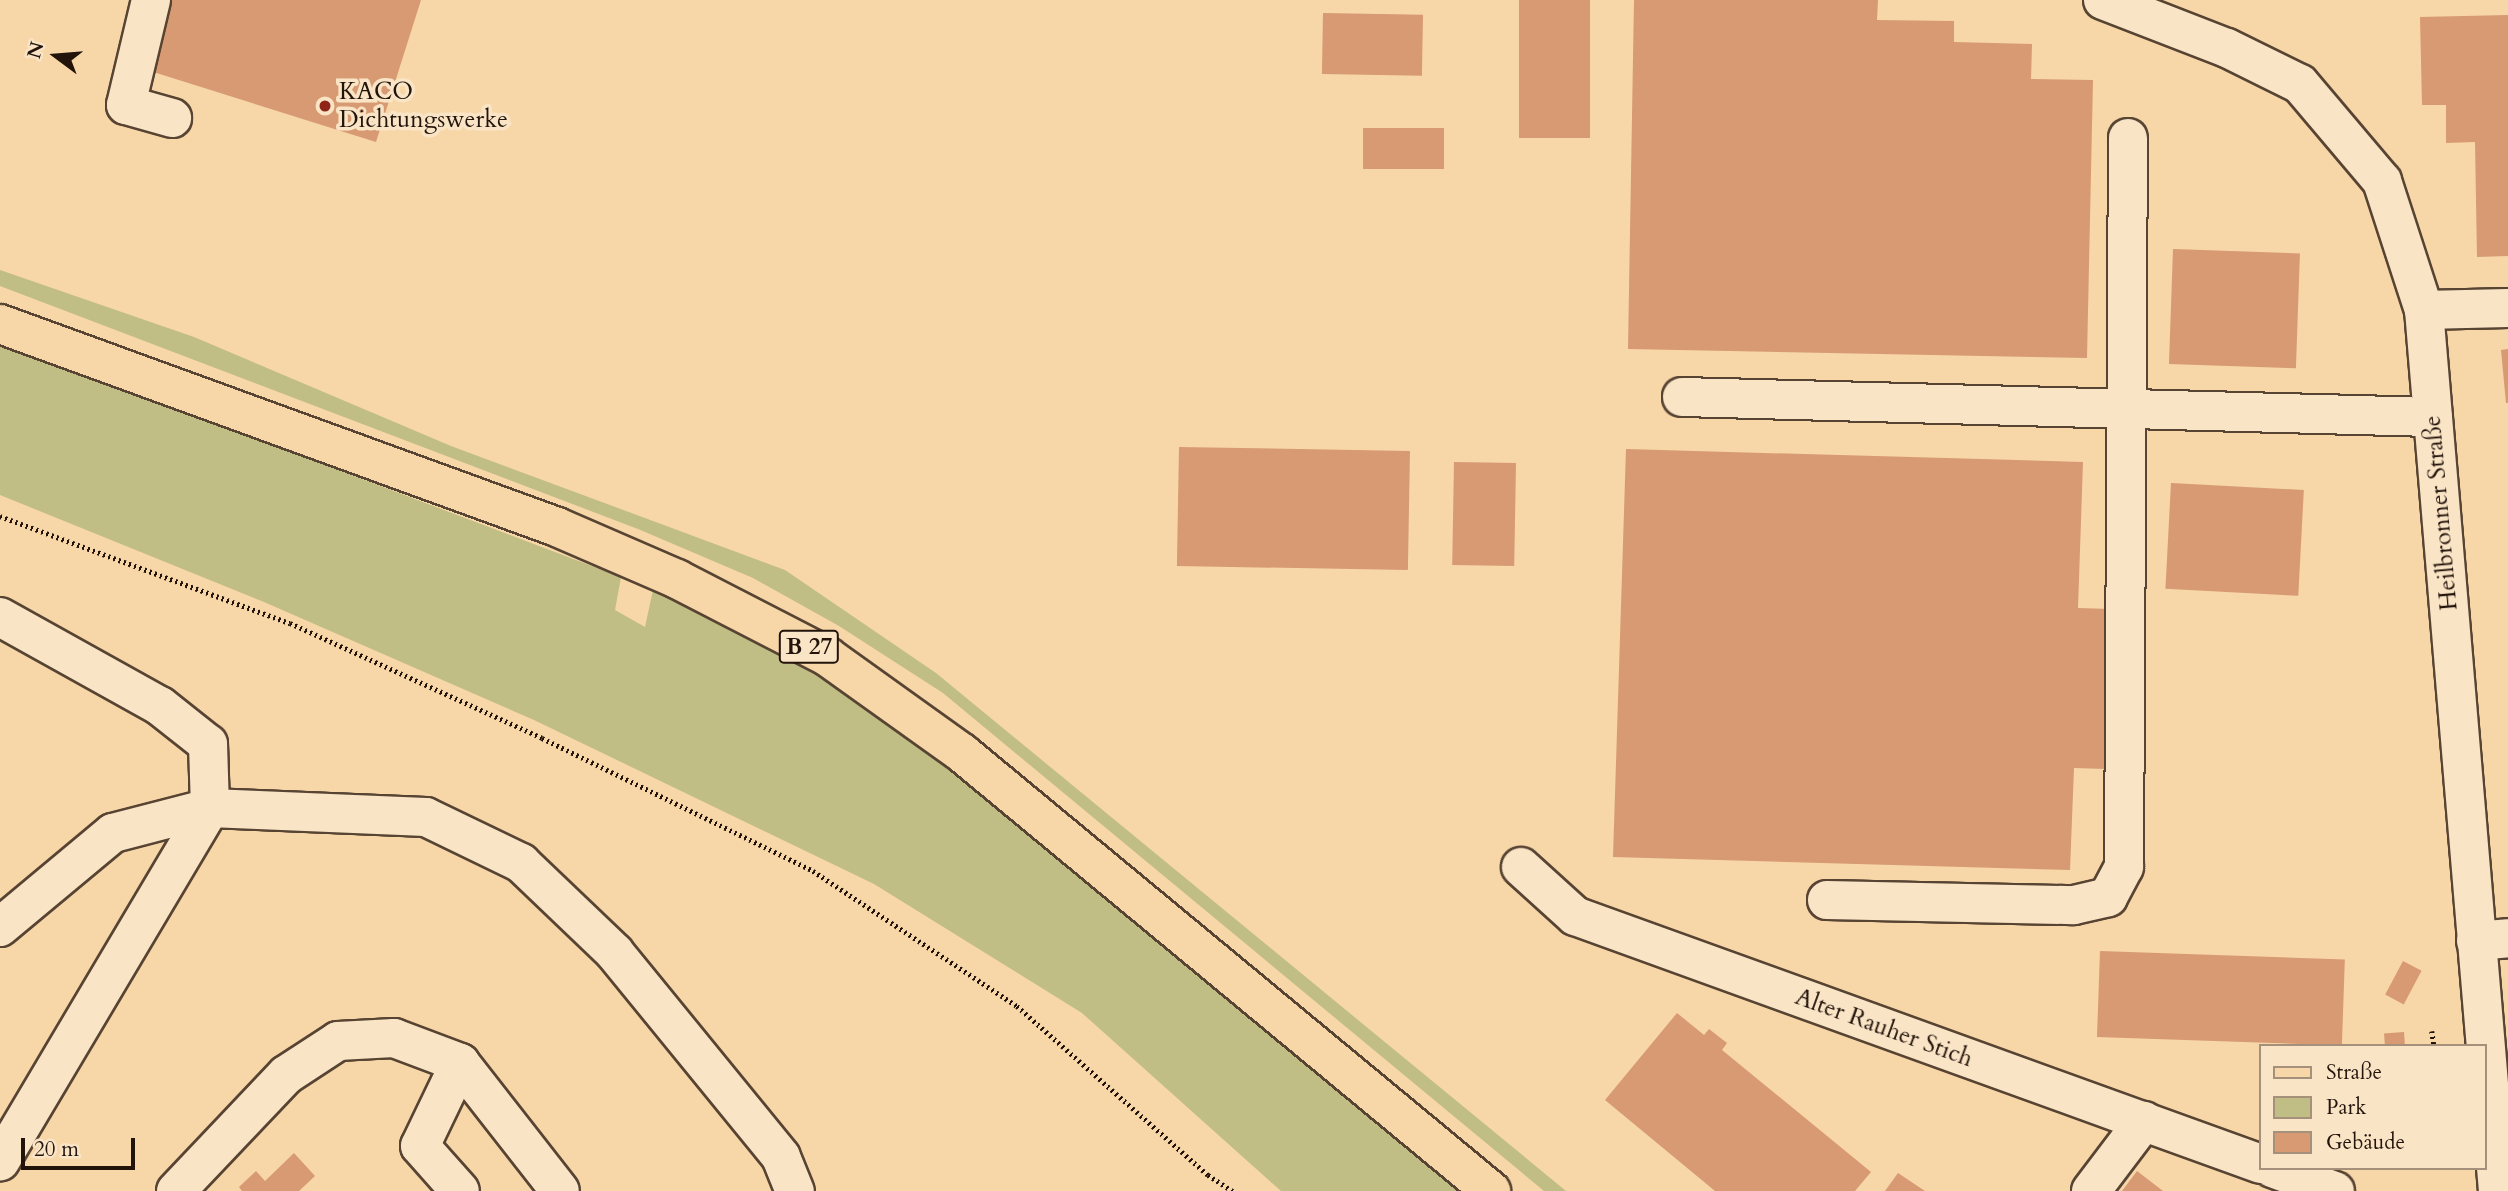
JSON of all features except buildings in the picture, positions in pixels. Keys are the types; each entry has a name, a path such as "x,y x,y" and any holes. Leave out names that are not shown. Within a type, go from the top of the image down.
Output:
{"main road":[{"name":"B 27","path":"0,324 557,527 690,585 828,657 962,753 1491,1191"}],"street":[{"path":"151,0 126,104 172,118"},
{"name":"Heilbronner Straße","path":"2103,0 2227,48 2300,83 2382,181 2424,310 2433,417 2492,939 2498,1191"},
{"path":"1827,900 2074,905 2108,897 2124,867 2129,409 2128,138"},
{"path":"2424,310 2508,307"},
{"path":"1682,397 2433,417"},
{"path":"0,617 160,706 208,744 210,808 0,1161"},
{"path":"0,927 113,833 210,808 426,817 521,863 614,952 781,1157 795,1191"},
{"name":"Alter Rauher Stich","path":"1521,867 1575,916 2260,1164"},
{"path":"176,1191 286,1075 338,1041 394,1038 460,1063 560,1191"},
{"path":"460,1063 420,1146 460,1191"},
{"path":"2091,1191 2144,1121"},
{"path":"2277,1170 2335,1191"}],"path":[{"path":"0,516 290,623 542,738 813,871 1017,1006 1208,1175 1233,1191"},
{"path":"2432,1031 2434,1044"}],"green space":[{"path":"0,270 194,337 451,446 785,570 936,673 1566,1191 1544,1191 943,693 839,626 753,578 638,529 0,286"},
{"path":"0,342 621,577 615,610 645,627 653,590 817,671 908,734 1463,1191 1281,1191 1082,1013 874,884 534,720 264,602 0,495"}],"place":[{"name":"KACO Dichtungswerke","path":"325,106"}]}
